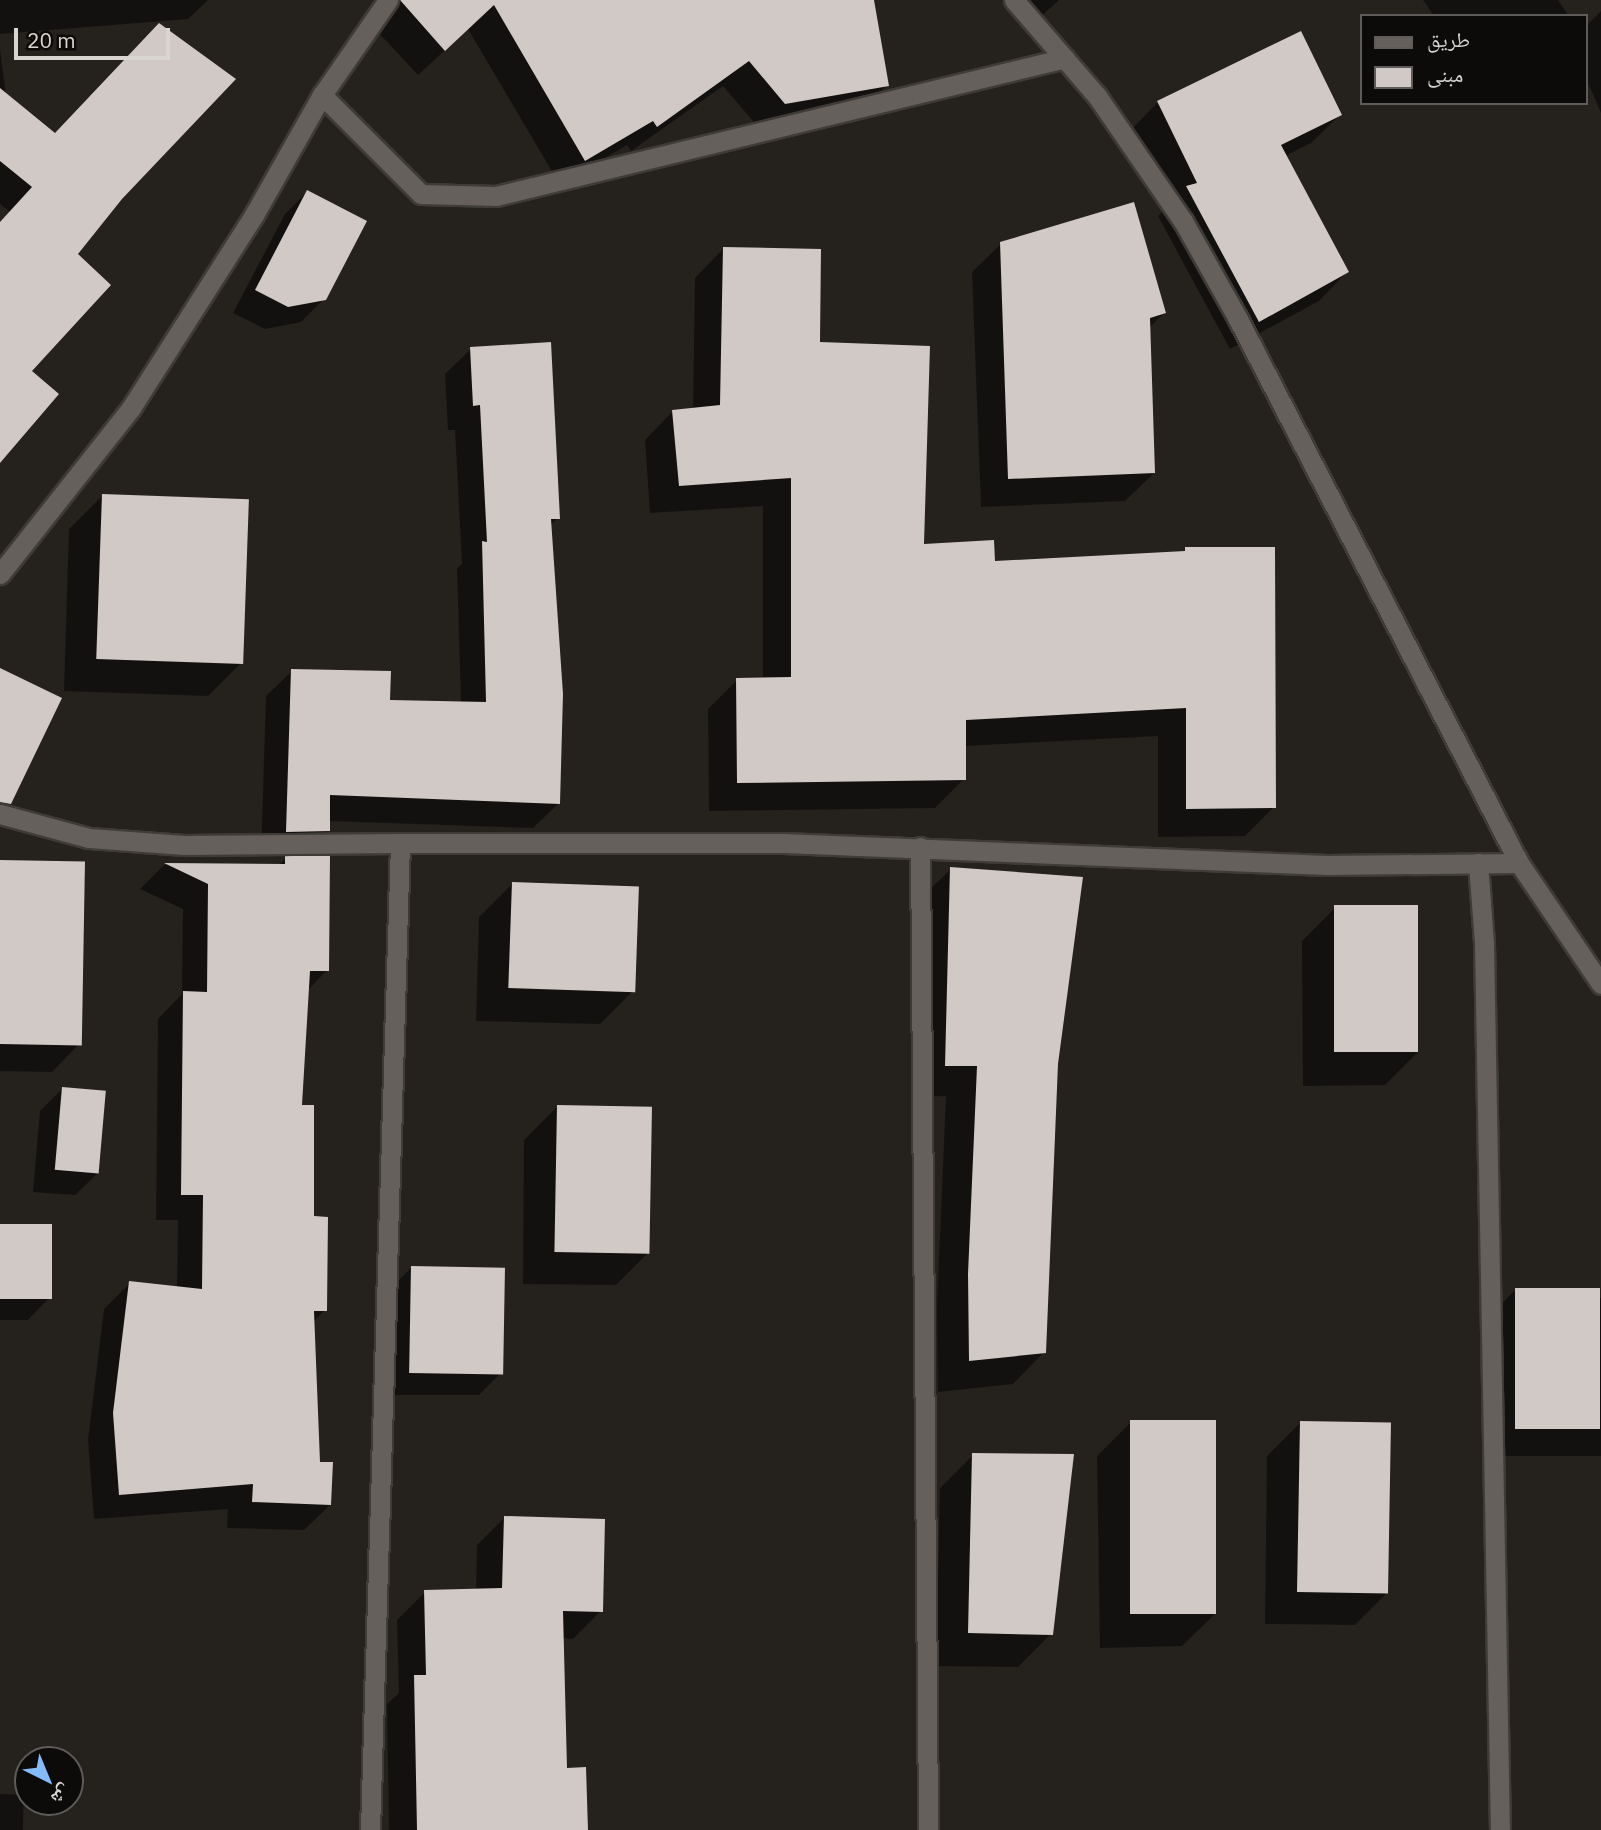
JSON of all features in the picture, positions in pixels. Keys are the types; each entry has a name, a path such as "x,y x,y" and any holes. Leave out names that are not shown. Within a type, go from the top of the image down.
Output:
{"street":[{"path":"0,574 131,408 254,215 322,95 388,0"},
{"path":"1014,0 1097,96 1182,221 1238,318 1518,863 1601,984"},
{"path":"322,95 421,194 496,196 1065,58"},
{"path":"0,814 89,838 184,845 400,843 920,847 1327,865 1518,863"},
{"path":"370,1830 400,843"},
{"path":"920,847 928,1830"},
{"path":"1478,863 1484,943 1500,1830"}],"building":[{"path":"400,0 874,0 889,86 785,104 749,61 657,127 653,121 585,161 494,5 445,51"},
{"path":"159,23 236,79 122,199 78,254 111,285 32,371 59,394 0,463 0,222 32,187 0,161 0,88 55,133"},
{"path":"1301,31 1342,115 1281,145 1349,272 1259,322 1186,186 1197,183 1157,101"},
{"path":"307,190 367,221 326,300 288,307 255,290"},
{"path":"1134,202 1166,313 1150,318 1155,473 1008,479 1000,242"},
{"path":"723,247 821,249 820,342 930,346 924,544 994,540 995,561 1185,551 1185,547 1275,547 1276,808 1186,809 1186,708 966,720 966,780 737,783 736,678 791,677 791,478 679,486 672,410 720,405"},
{"path":"551,342 560,519 551,519 563,694 560,804 330,795 330,831 286,832 291,669 391,671 390,700 486,702 482,541 487,542 480,405 473,406 470,347"},
{"path":"102,494 249,499 243,664 96,659"},
{"path":"0,668 62,698 11,804 0,802"},
{"path":"285,856 330,856 329,971 310,971 302,1105 314,1105 314,1216 328,1217 327,1311 314,1311 320,1462 333,1462 331,1505 252,1502 253,1484 119,1495 113,1413 129,1281 202,1289 203,1195 181,1195 183,991 207,992 208,884 164,863 285,864"},
{"path":"0,860 85,861 82,1045 0,1044"},
{"path":"950,867 1083,877 1058,1064 1046,1353 969,1361 968,1274 977,1066 945,1066"},
{"path":"512,882 639,886 635,992 508,988"},
{"path":"1334,905 1418,905 1418,1052 1334,1052"},
{"path":"62,1087 106,1091 99,1174 55,1170"},
{"path":"557,1105 652,1107 649,1254 554,1252"},
{"path":"0,1224 52,1224 52,1299 0,1299"},
{"path":"411,1266 505,1268 503,1375 409,1373"},
{"path":"1515,1288 1600,1288 1600,1429 1515,1429"},
{"path":"1130,1420 1216,1420 1216,1614 1130,1614"},
{"path":"1300,1421 1391,1423 1388,1594 1297,1592"},
{"path":"972,1453 1074,1454 1053,1635 968,1633"},
{"path":"504,1516 605,1519 603,1612 563,1611 567,1768 586,1767 588,1830 417,1830 414,1675 426,1675 424,1590 502,1588"}]}
